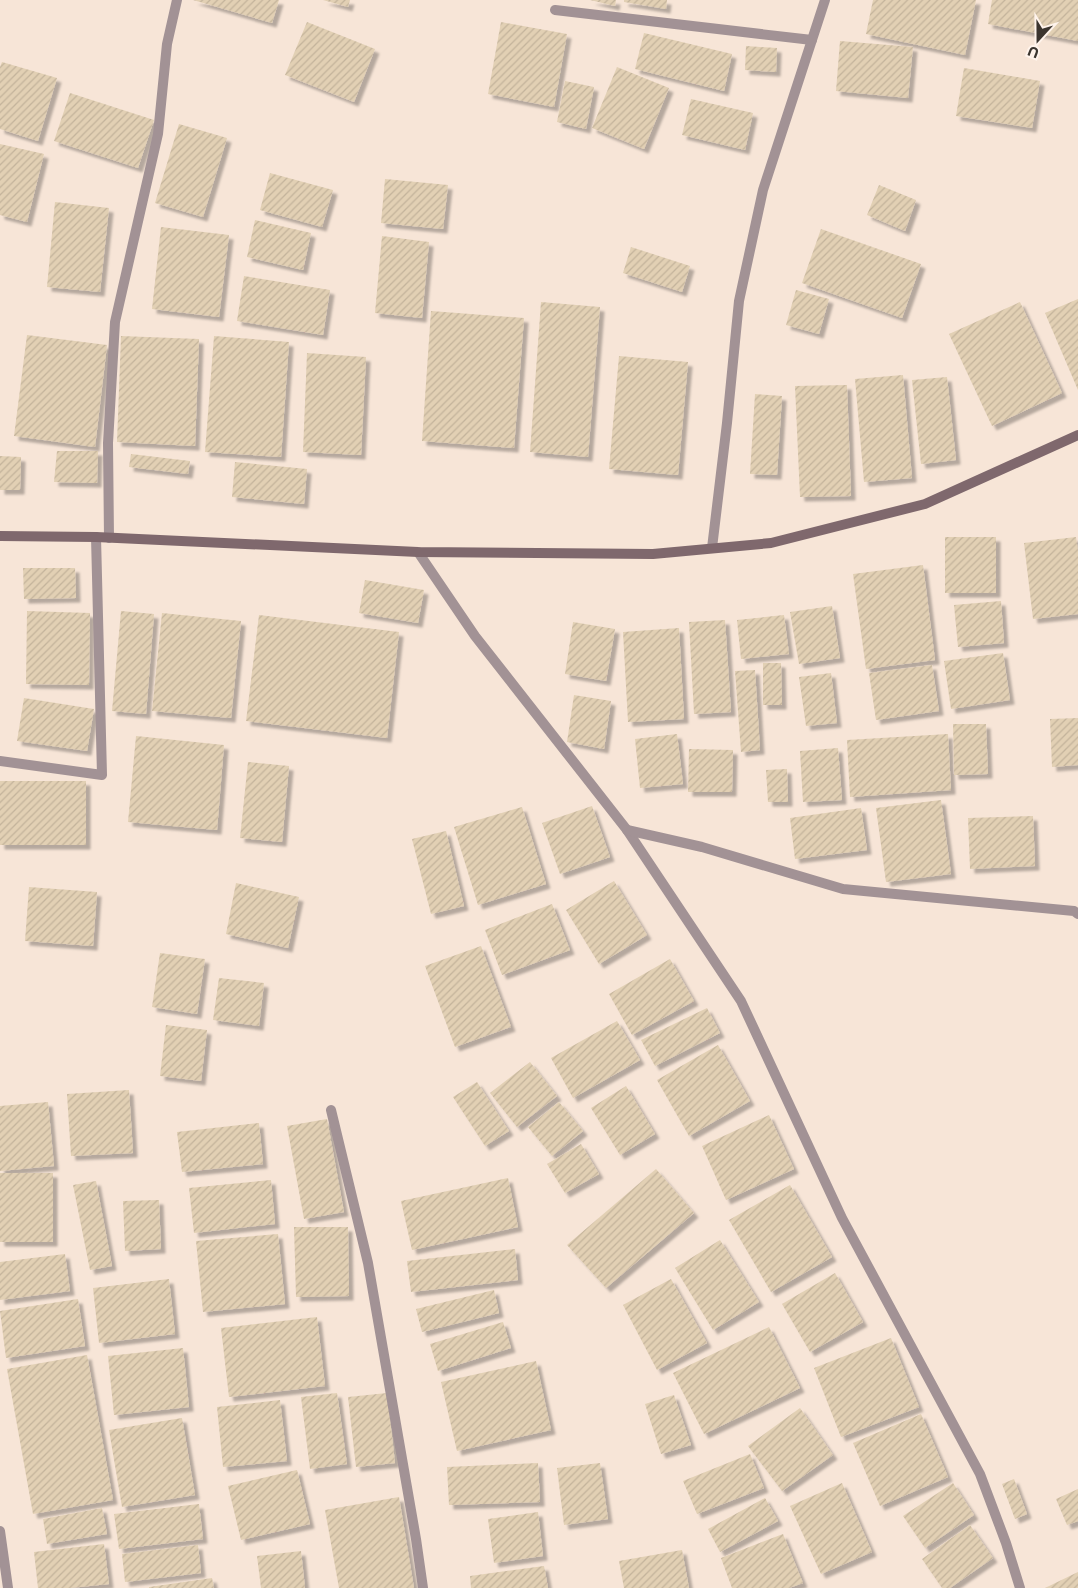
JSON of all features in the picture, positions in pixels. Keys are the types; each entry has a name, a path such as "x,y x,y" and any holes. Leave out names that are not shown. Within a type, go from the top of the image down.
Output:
{"street":[{"path":"109,538 108,443 115,322 158,134 167,44 177,0"},
{"path":"712,548 739,301 763,190 825,0"},
{"path":"555,10 812,40"},
{"path":"0,536 96,537 418,552 653,554 771,543 925,504 1078,435"},
{"path":"0,761 102,775 96,537"},
{"path":"418,552 475,636 627,830 740,1001 842,1218 980,1474 1006,1543 1020,1588"},
{"path":"627,830 702,847 843,889 1074,911 1078,914"},
{"path":"331,1110 368,1263 416,1539 422,1588"},
{"path":"0,1531 8,1588"}],"building":[{"path":"193,0 279,0 272,23"},
{"path":"323,0 350,0 348,7"},
{"path":"590,0 616,0 615,6"},
{"path":"624,0 667,0 666,9 624,2"},
{"path":"873,0 976,0 965,55 866,34"},
{"path":"992,0 1078,0 1078,41 988,24"},
{"path":"307,22 375,49 354,102 285,75"},
{"path":"501,22 567,34 554,107 488,94"},
{"path":"644,33 732,54 724,91 635,69"},
{"path":"840,41 913,47 908,98 836,91"},
{"path":"746,46 777,48 776,72 745,70"},
{"path":"2,62 57,78 38,141 0,129 0,67"},
{"path":"617,67 669,88 644,149 592,128"},
{"path":"964,68 1040,81 1032,128 956,116"},
{"path":"565,81 594,87 586,129 557,122"},
{"path":"70,93 154,120 138,168 54,141"},
{"path":"691,99 753,113 745,150 682,135"},
{"path":"179,124 227,138 203,217 155,203"},
{"path":"0,144 44,154 27,222 0,215"},
{"path":"270,173 333,190 322,227 260,210"},
{"path":"385,179 448,185 443,229 381,223"},
{"path":"879,185 916,200 905,231 867,215"},
{"path":"55,202 109,208 100,292 47,287"},
{"path":"255,220 311,233 303,270 247,257"},
{"path":"161,227 229,235 219,317 152,309"},
{"path":"821,229 921,264 902,318 802,283"},
{"path":"382,236 429,242 422,318 375,313"},
{"path":"631,247 690,266 682,292 623,273"},
{"path":"244,276 330,290 323,335 237,321"},
{"path":"796,290 829,299 819,334 786,325"},
{"path":"1078,299 1078,390 1045,313"},
{"path":"541,302 600,307 588,457 530,452"},
{"path":"1020,302 1062,393 992,426 949,334"},
{"path":"431,311 524,318 514,448 422,441"},
{"path":"27,335 107,345 95,447 14,436"},
{"path":"121,336 199,339 195,446 117,442"},
{"path":"214,336 289,342 281,457 205,452"},
{"path":"307,353 366,357 361,455 303,452"},
{"path":"619,356 688,362 678,475 609,469"},
{"path":"903,375 912,478 864,482 855,379"},
{"path":"947,377 956,460 921,464 912,380"},
{"path":"847,385 851,496 800,497 795,386"},
{"path":"755,394 782,396 777,475 750,474"},
{"path":"57,451 98,451 97,483 54,482"},
{"path":"131,454 190,461 188,474 129,467"},
{"path":"0,456 21,457 20,490 0,490"},
{"path":"235,462 307,469 304,504 232,497"},
{"path":"945,537 996,537 996,593 945,593"},
{"path":"1076,537 1078,551 1078,614 1033,619 1024,543"},
{"path":"923,565 935,660 866,669 853,574"},
{"path":"23,568 75,568 76,598 24,599"},
{"path":"365,580 424,590 418,623 359,613"},
{"path":"1001,601 1004,643 958,647 954,605"},
{"path":"832,606 840,658 799,664 790,612"},
{"path":"27,611 90,613 89,685 26,684"},
{"path":"121,611 154,614 146,714 112,711"},
{"path":"162,613 241,621 231,718 152,711"},
{"path":"259,615 399,632 387,738 246,721"},
{"path":"784,615 789,654 741,659 737,620"},
{"path":"725,620 731,712 694,714 689,622"},
{"path":"573,622 615,629 606,681 565,674"},
{"path":"679,628 684,719 628,722 623,632"},
{"path":"1003,653 1010,700 951,709 944,661"},
{"path":"763,663 781,663 782,705 763,705"},
{"path":"932,665 939,711 876,720 869,673"},
{"path":"755,670 760,750 741,752 735,671"},
{"path":"831,673 837,723 806,726 799,677"},
{"path":"574,695 611,701 604,749 567,742"},
{"path":"24,698 94,709 87,751 17,741"},
{"path":"1078,718 1078,765 1052,767 1050,719"},
{"path":"953,724 986,724 988,774 954,775"},
{"path":"677,734 683,784 640,788 635,739"},
{"path":"948,734 951,790 850,797 847,740"},
{"path":"136,736 224,745 217,830 128,822"},
{"path":"838,748 842,800 803,802 800,751"},
{"path":"689,749 733,750 732,792 688,792"},
{"path":"248,762 289,766 282,842 240,838"},
{"path":"787,769 788,802 768,802 766,770"},
{"path":"0,781 86,781 86,845 0,845"},
{"path":"941,800 951,874 886,882 876,808"},
{"path":"592,806 610,857 560,874 542,823"},
{"path":"522,807 546,884 478,905 454,827"},
{"path":"861,808 867,850 795,859 790,818"},
{"path":"1033,816 1035,866 970,869 968,818"},
{"path":"446,831 464,906 431,914 412,839"},
{"path":"614,881 647,935 599,964 566,910"},
{"path":"236,883 299,897 288,948 226,934"},
{"path":"29,887 97,892 93,946 25,941"},
{"path":"552,904 570,950 502,975 485,930"},
{"path":"481,946 511,1027 455,1047 425,966"},
{"path":"160,953 205,959 197,1014 152,1007"},
{"path":"670,959 694,1001 632,1035 609,994"},
{"path":"219,978 264,983 259,1026 213,1020"},
{"path":"707,1008 720,1033 655,1066 641,1040"},
{"path":"617,1021 640,1060 573,1098 551,1058"},
{"path":"166,1025 207,1030 201,1081 160,1076"},
{"path":"718,1045 750,1101 689,1136 657,1080"},
{"path":"530,1062 557,1096 517,1127 490,1093"},
{"path":"477,1082 509,1131 485,1146 453,1097"},
{"path":"626,1086 655,1134 620,1155 591,1108"},
{"path":"129,1090 133,1153 71,1156 67,1094"},
{"path":"48,1102 54,1166 0,1171 0,1106"},
{"path":"559,1102 583,1131 552,1156 528,1127"},
{"path":"769,1115 794,1169 726,1200 702,1146"},
{"path":"327,1119 344,1212 304,1219 287,1126"},
{"path":"259,1123 263,1164 182,1172 177,1132"},
{"path":"581,1144 599,1174 565,1193 547,1164"},
{"path":"656,1169 694,1213 606,1288 567,1245"},
{"path":"0,1173 53,1173 53,1242 0,1242"},
{"path":"508,1178 518,1227 412,1250 401,1201"},
{"path":"271,1180 275,1224 194,1233 189,1188"},
{"path":"96,1181 112,1266 90,1270 73,1185"},
{"path":"790,1185 832,1257 771,1292 729,1220"},
{"path":"159,1200 161,1249 125,1251 123,1201"},
{"path":"294,1227 348,1227 349,1296 296,1297"},
{"path":"278,1234 285,1304 203,1312 196,1241"},
{"path":"720,1240 759,1302 713,1330 675,1268"},
{"path":"515,1249 518,1280 411,1292 407,1261"},
{"path":"65,1254 70,1291 0,1300 0,1262"},
{"path":"835,1273 863,1322 810,1352 782,1304"},
{"path":"169,1279 175,1334 99,1343 93,1288"},
{"path":"671,1279 707,1343 657,1370 623,1305"},
{"path":"494,1290 499,1313 422,1332 416,1309"},
{"path":"78,1299 85,1346 6,1358 0,1311"},
{"path":"317,1317 325,1386 229,1397 221,1328"},
{"path":"503,1322 511,1348 438,1371 430,1344"},
{"path":"769,1327 800,1388 704,1434 673,1373"},
{"path":"891,1338 919,1407 841,1437 814,1368"},
{"path":"183,1348 189,1407 114,1415 108,1356"},
{"path":"87,1355 113,1500 33,1514 7,1369"},
{"path":"536,1361 551,1430 457,1451 441,1382"},
{"path":"337,1393 347,1464 310,1469 301,1397"},
{"path":"387,1393 395,1463 356,1467 348,1397"},
{"path":"674,1395 691,1445 661,1454 645,1404"},
{"path":"280,1400 287,1461 223,1467 217,1407"},
{"path":"800,1408 833,1455 782,1491 748,1446"},
{"path":"921,1414 948,1477 880,1506 853,1443"},
{"path":"182,1418 195,1495 122,1507 109,1430"},
{"path":"750,1454 764,1488 697,1514 683,1481"},
{"path":"538,1463 540,1502 449,1505 447,1467"},
{"path":"600,1463 608,1519 564,1525 557,1468"},
{"path":"297,1470 310,1524 241,1540 228,1486"},
{"path":"1014,1479 1027,1514 1015,1519 1002,1484"},
{"path":"842,1483 872,1552 821,1574 790,1506"},
{"path":"953,1483 974,1515 925,1548 903,1516"},
{"path":"1078,1489 1078,1521 1067,1525 1056,1499"},
{"path":"399,1497 414,1588 339,1588 325,1510"},
{"path":"765,1498 778,1521 720,1552 708,1529"},
{"path":"199,1504 203,1539 119,1549 114,1514"},
{"path":"102,1508 107,1534 47,1544 43,1519"},
{"path":"538,1512 543,1556 494,1563 488,1519"},
{"path":"970,1525 993,1558 950,1588 942,1588 922,1559"},
{"path":"783,1534 803,1583 789,1588 732,1588 721,1558"},
{"path":"104,1544 109,1584 70,1588 38,1588 34,1552"},
{"path":"198,1545 201,1573 125,1582 122,1554"},
{"path":"682,1550 689,1588 624,1588 619,1561"},
{"path":"301,1551 305,1588 261,1588 257,1556"},
{"path":"544,1566 548,1588 471,1588 470,1576"},
{"path":"1078,1572 1078,1588 1045,1588"},
{"path":"212,1578 214,1588 149,1588 149,1587"}]}
